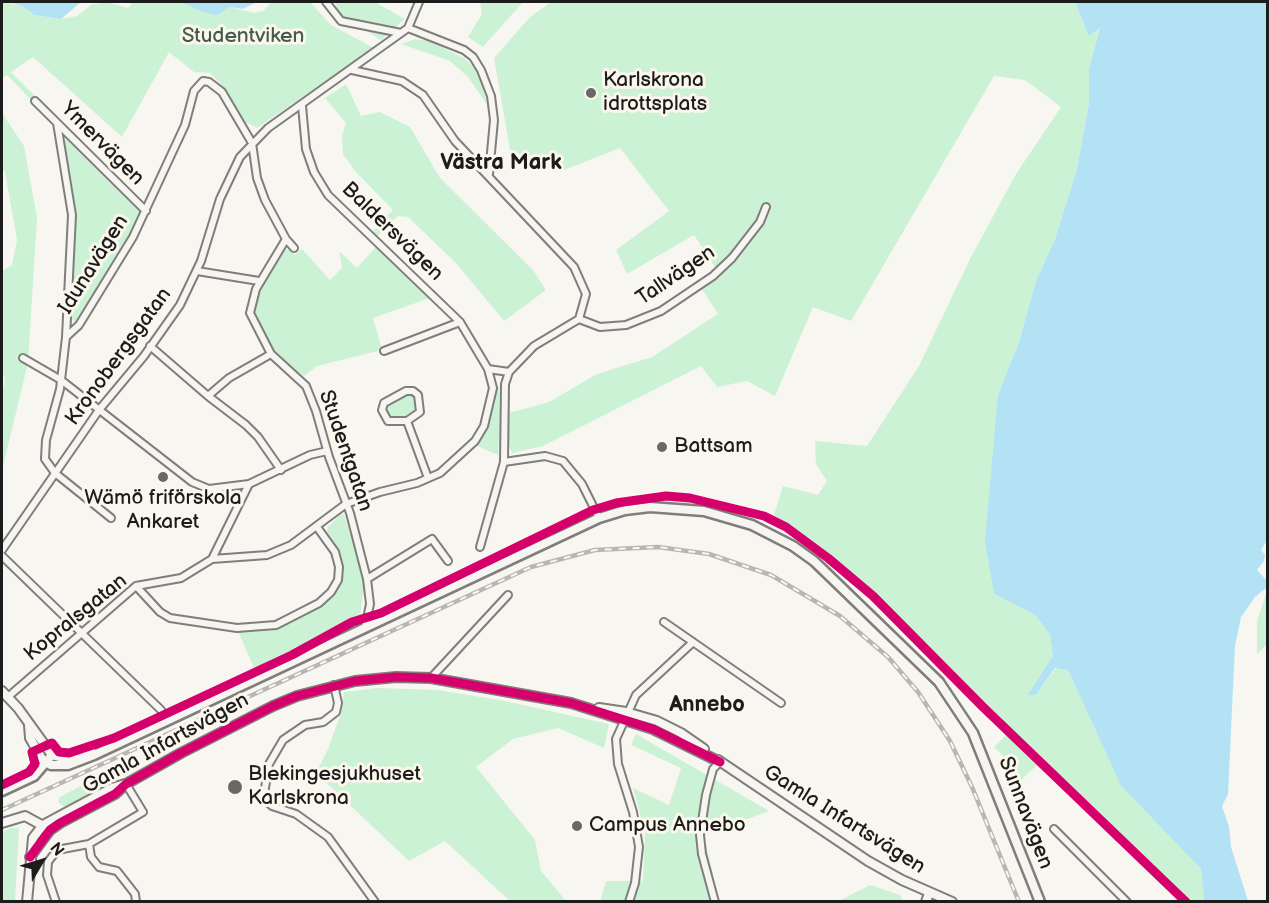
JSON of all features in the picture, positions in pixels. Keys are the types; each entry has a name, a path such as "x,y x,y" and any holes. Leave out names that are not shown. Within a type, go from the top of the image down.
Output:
{"main road":[{"name":"Sunnavägen","path":"2,791 34,776 50,761 75,763 599,518 650,507 704,511 752,525 793,546 814,561 924,665 957,706 987,764 1040,902"}],"street":[{"path":"326,2 341,21 401,33"},
{"path":"419,2 408,28 449,43 473,57 483,73 491,96 494,120 489,174"},
{"name":"Kronobergsgatan","path":"2,550 99,410 180,304 196,271 220,199 240,158 252,143 408,28"},
{"path":"352,70 402,81 423,95 455,141 489,174 574,267 586,294 579,319 534,346 509,372 505,384 504,462 480,547"},
{"name":"Idunavägen","path":"55,473 45,459 46,440 61,380 66,337 79,325 134,237 185,125 194,91 203,81 209,82 222,92 252,143"},
{"name":"Ymervägen","path":"35,101 146,211"},
{"name":"Baldersvägen","path":"302,106 306,149 314,172 328,195 460,322 488,369"},
{"path":"57,123 72,215 66,337"},
{"path":"252,143 257,178 265,200 286,239 294,248"},
{"name":"Tallvägen","path":"579,319 600,327 626,325 661,311 713,276 732,258 760,222 766,207"},
{"name":"Studentgatan","path":"286,239 260,281 250,313 271,354 306,386 346,504 367,579 370,604 365,628"},
{"path":"196,271 260,281"},
{"path":"384,351 460,322"},
{"path":"150,346 258,437 281,470"},
{"path":"208,396 229,378 271,354"},
{"path":"22,358 61,380 192,482 209,489 249,484 310,455 327,451"},
{"path":"212,559 267,555 291,545 346,504 429,478 449,466 475,441 484,426 494,388 488,369 509,372"},
{"path":"413,391 420,400 420,412 407,421 394,423 388,421 382,410 389,398 413,391"},
{"path":"407,421 429,478"},
{"path":"504,462 545,456 563,460 579,478 599,518"},
{"path":"55,473 111,518"},
{"path":"212,559 249,484"},
{"path":"136,586 160,612 170,618 237,628 276,625 319,603 331,592 338,579 339,567 335,552 317,527"},
{"path":"367,579 432,539 448,561"},
{"path":"2,556 160,710 166,721"},
{"name":"Kopralsgatan","path":"5,693 136,586 180,578 212,559"},
{"path":"431,678 508,595"},
{"path":"664,622 781,703"},
{"path":"629,902 635,883 639,848 633,813 616,753 616,739 636,694 692,643"},
{"name":"Gamla Infartsvägen","path":"47,827 70,810 112,788 126,784 273,706 334,685 378,678 431,678 472,683 625,715 681,733 720,762 868,861 929,893 952,902"},
{"path":"334,685 338,703 336,712 323,722 305,725 284,741 268,764 264,794 266,801 272,806 296,814 328,837 375,902"},
{"path":"5,693 29,725 41,736 50,761"},
{"path":"715,902 702,854 700,835 713,769 720,762"},
{"path":"56,902 47,875 48,862 57,850 89,844 143,812 126,784"},
{"name":"Gamla Infartsvägen","path":"47,827 115,794 126,784"},
{"path":"2,823 25,816 47,827 33,838 27,902"},
{"path":"1054,829 1127,902"},
{"path":"89,844 91,857 99,867 117,871 135,894 136,902"},
{"path":"926,902 929,893"}],"green space":[{"name":"Studentviken","path":"2,2 22,6 34,15 61,19 77,16 91,5 107,2 128,8 133,2 180,2 200,11 230,7 254,13 263,11 272,2 310,2 331,25 374,48 257,128 245,122 220,83 210,73 194,72 169,52 122,137 33,57 11,72 35,96 31,100 7,75 2,78"},
{"path":"335,2 375,2 405,19 381,40 339,14"},
{"path":"480,2 523,2 483,47 468,37 482,14"},
{"path":"551,2 1075,2 1089,36 1100,27 1089,68 1089,103 1077,169 1055,239 1036,281 1019,342 998,396 994,594 1035,615 1050,635 1053,656 1036,695 1056,668 1068,670 1121,786 1201,869 1204,901 1191,901 838,562 774,515 783,486 818,495 827,481 816,464 815,441 867,446 919,366 970,259 1016,174 1061,107 1025,80 994,76 851,321 813,307 775,396 747,381 717,387 701,366 543,446 512,453 508,444 509,413 549,402 597,374 652,357 718,314 702,289 721,276 694,235 627,274 616,250 669,211 620,148 559,172 511,155 494,58 530,17"},
{"path":"415,39 429,41 464,58 477,70 488,106 468,77 450,61 401,44"},
{"path":"346,84 361,116 380,112 410,127 440,178 533,270 546,290 504,321 457,264 408,217 398,216 378,236 372,232 393,210 355,171 343,154 342,136 346,123 325,98"},
{"path":"2,113 24,146 37,217 28,363 2,470 2,395 5,379 2,371 2,271 12,265 17,240 5,172 2,167"},
{"path":"70,140 140,210 141,215 75,322 71,318 75,217 63,143"},
{"path":"376,247 430,298 373,318 382,350 317,366 304,376 274,355 256,320 254,299 283,251 290,249 295,255 302,249 330,280 342,268 339,251 357,268"},
{"path":"499,384 498,455 475,445 490,420"},
{"path":"410,394 417,400 416,412 407,419 389,418 385,407 390,400"},
{"path":"341,514 344,515 365,579 360,616 308,645 254,668 238,631 277,627 321,606 332,595 340,581 342,569 338,551 327,532 328,527"},
{"path":"1267,591 1267,644 1257,654 1257,621"},
{"path":"378,688 437,690 500,700 609,724 604,748 558,728 513,739 476,767 535,840 541,871 566,901 510,901 445,841 409,861 316,773 328,749 341,713 344,692"},
{"path":"636,734 769,811 704,835 719,901 600,902 606,881 643,881 645,831 633,788 669,805 681,768 631,745"},
{"path":"1006,735 1038,764 1015,786 1011,784 1002,755 994,747"},
{"path":"117,767 121,774 104,786 64,807 58,802 60,797 101,775 104,776"},
{"path":"10,828 19,828 15,901 2,901 2,832"},
{"path":"870,885 900,895 903,901 839,901"}],"water":[{"path":"8,2 81,2 61,19 34,15 22,6"},
{"path":"180,2 257,2 243,9 230,7 217,15 200,11"},
{"path":"1075,2 1267,2 1268,539 1261,550 1265,555 1264,561 1257,570 1267,581 1266,588 1255,597 1241,617 1235,646 1228,794 1222,806 1229,827 1231,847 1248,901 1204,901 1201,869 1121,786 1068,670 1055,668 1036,695 1028,695 1053,656 1050,635 1035,615 994,594 985,541 998,395 1019,342 1036,281 1055,239 1077,169 1089,103 1089,68 1100,28 1089,36"}],"railway":[{"path":"2,810 531,567 595,550 658,547 709,554 771,575 840,616 888,657 918,692 950,741 972,787 1019,902"}],"cycle path":[{"path":"2,785 29,772 35,764 32,752 52,743 59,752 69,753 114,738 292,655 352,622 381,613 593,510 616,503 666,496 690,498 764,516 786,527 828,558 873,596 983,707 1186,902"},
{"path":"30,857 50,830 60,823 115,794 126,784 181,753 297,696 355,681 396,677 431,678 571,703 653,729 720,762"}],"place":[{"name":"Karlskrona idrottsplats","path":"591,93"},
{"name":"Battsam","path":"662,447"},
{"name":"Wämö friförskola Ankaret","path":"163,477"},
{"name":"Blekingesjukhuset Karlskrona","path":"235,787"},
{"name":"Campus Annebo","path":"577,826"}],"district":[{"name":"Västra Mark","path":"501,163"},
{"name":"Annebo","path":"707,705"}]}
